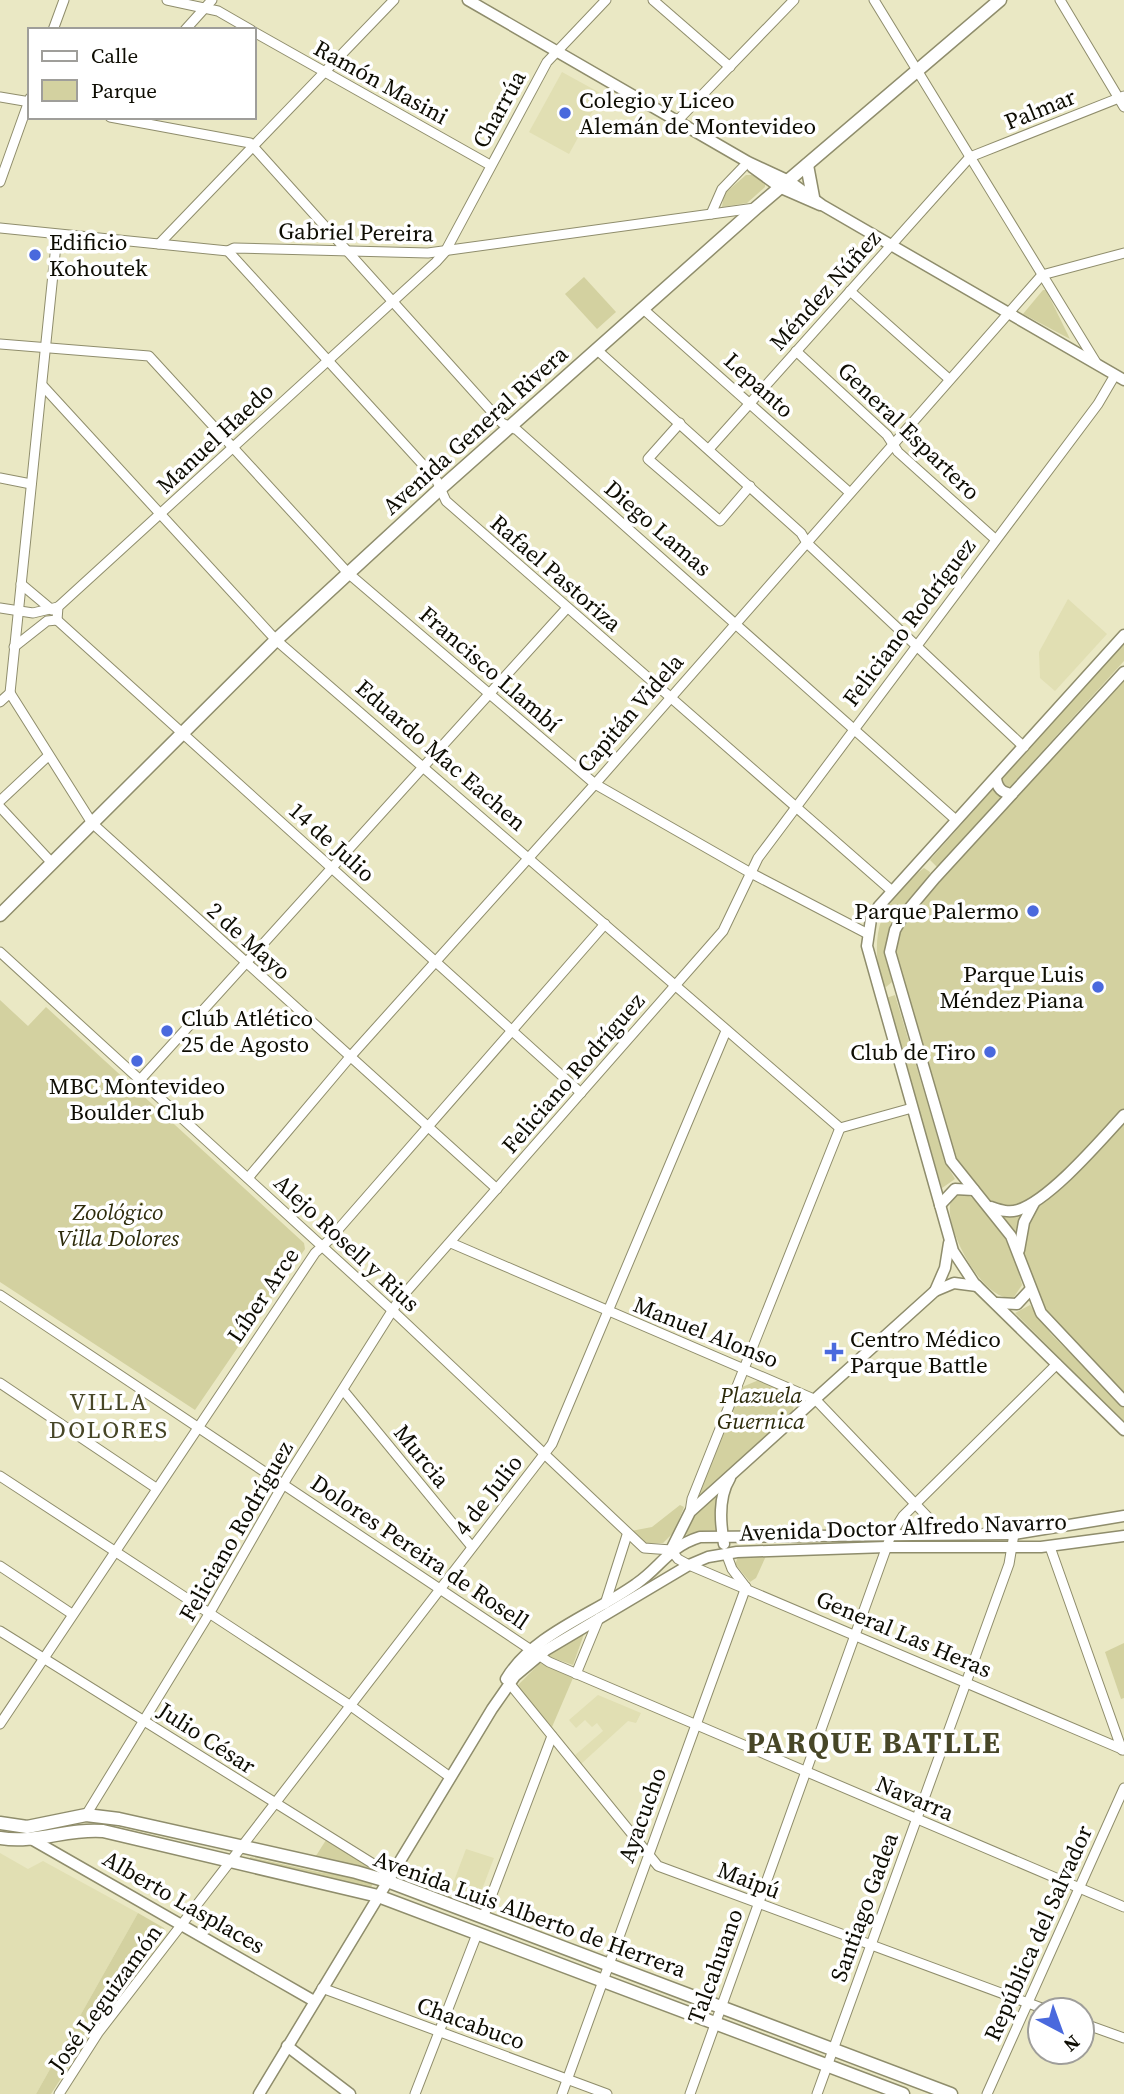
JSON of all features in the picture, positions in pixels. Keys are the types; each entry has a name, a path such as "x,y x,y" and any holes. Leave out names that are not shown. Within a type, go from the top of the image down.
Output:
{"main road":[{"name":"Avenida General Rivera","path":"0,915 276,640 348,573 642,308 1000,0"},
{"path":"807,165 818,201"},
{"name":"Avenida Luis Alberto de Herrera","path":"0,1824 27,1827 86,1815 131,1821 387,1881 951,2094"},
{"name":"Avenida Luis Alberto de Herrera","path":"0,1838 33,1840 97,1830 378,1896 903,2094"}],"street":[{"path":"55,28 64,0"},
{"name":"Ramón Masini","path":"167,0 209,4 247,28"},
{"path":"159,244 394,0"},
{"path":"468,0 1119,378"},
{"name":"Charrúa","path":"445,252 547,62 606,0"},
{"path":"653,0 730,67"},
{"path":"678,120 794,0"},
{"path":"874,0 915,71 1098,365"},
{"path":"1060,0 1121,97 1124,107"},
{"path":"187,28 209,4"},
{"name":"Ramón Masini","path":"256,33 490,165"},
{"path":"0,97 28,101"},
{"name":"Palmar","path":"970,158 1121,97"},
{"path":"0,181 28,104"},
{"path":"121,119 250,143 253,147"},
{"name":"Diego Lamas","path":"253,147 502,423 511,426 736,622 956,820"},
{"name":"Méndez Núñez","path":"709,449 970,158"},
{"path":"711,214 722,189 748,162"},
{"name":"Gabriel Pereira","path":"0,228 229,251 234,248 445,252 756,208"},
{"path":"0,702 10,693 57,235"},
{"name":"Rafael Pastoriza","path":"229,251 441,488 446,501 668,698 892,891"},
{"name":"Manuel Haedo","path":"55,608 445,252"},
{"path":"1042,275 1124,253"},
{"name":"Capitán Videla","path":"247,1178 350,1057 595,784 1042,275"},
{"path":"850,291 949,379"},
{"name":"Lepanto","path":"642,308 849,492"},
{"path":"0,345 46,347"},
{"name":"Francisco Llambí","path":"46,347 149,356 348,573 595,784 749,872 867,934"},
{"path":"596,349 801,533 807,543 915,647 1024,747"},
{"name":"General Espartero","path":"796,351 995,539"},
{"name":"Feliciano Rodríguez","path":"86,1815 209,1614 284,1484 394,1312 399,1300 731,920 749,872 995,539 1119,378"},
{"name":"Eduardo Mac Eachen","path":"42,385 276,640 425,765 840,1128"},
{"path":"680,423 648,459 720,521 750,486"},
{"path":"0,478 31,484"},
{"path":"14,647 47,621 57,620 55,608 21,584"},
{"path":"0,608 33,613 55,608"},
{"path":"139,1081 567,608"},
{"name":"14 de Julio","path":"57,620 581,1093"},
{"path":"1124,635 879,906 867,934 870,959 949,1241 977,1286 1124,1430"},
{"path":"1124,672 935,878 895,930 890,952 947,1151 956,1170 989,1206 1018,1252 1030,1290 1047,1322 1124,1401"},
{"name":"2 de Mayo","path":"10,693 92,823 497,1189"},
{"path":"0,801 48,756"},
{"path":"996,778 998,787 1005,793 1012,794"},
{"path":"0,807 52,863"},
{"path":"918,863 929,865 935,878"},
{"name":"Líber Arce","path":"0,1724 315,1253 512,1033 605,924"},
{"name":"Alejo Rosell y Rius","path":"0,952 394,1312 627,1535 645,1548 671,1550"},
{"path":"879,990 890,992 899,985"},
{"name":"4 de Julio","path":"182,1926 230,1860 552,1444 726,1031"},
{"path":"492,1709 492,1702 510,1672 638,1583 671,1550 690,1512 840,1128 912,1108"},
{"path":"989,1206 1009,1212 1035,1200 1091,1151 1124,1115"},
{"path":"940,1205 955,1189 974,1190"},
{"path":"1018,1252 1024,1222 1035,1200"},
{"path":"935,1291 944,1268 949,1241"},
{"name":"Manuel Alonso","path":"451,1243 816,1400 944,1534"},
{"path":"690,1512 935,1291 954,1283 977,1286"},
{"path":"997,1303 1017,1304 1030,1290"},
{"name":"Dolores Pereira de Rosell","path":"0,1295 535,1653"},
{"name":"Talcahuano","path":"690,2094 891,1535 915,1504 1057,1364"},
{"path":"0,1384 156,1488"},
{"name":"Murcia","path":"343,1390 472,1546"},
{"path":"0,1476 351,1706 450,1777"},
{"path":"732,1476 722,1498 723,1538 732,1569 746,1587"},
{"name":"Avenida Doctor Alfredo Navarro","path":"671,1550 700,1537 1014,1534 1124,1516"},
{"path":"1100,1520 1089,1529 1056,1536 1050,1547 1123,1751"},
{"name":"Santiago Gadea","path":"817,2094 966,1682 1013,1547 1014,1534"},
{"path":"605,1605 627,1535"},
{"name":"Avenida Doctor Alfredo Navarro","path":"535,1653 690,1565 726,1553 887,1547 1050,1547 1124,1536"},
{"name":"General Las Heras","path":"671,1550 690,1565 1123,1751"},
{"path":"0,1566 72,1614"},
{"name":"Ayacucho","path":"562,2094 746,1587"},
{"path":"576,1674 599,1618"},
{"name":"Julio César","path":"0,1631 145,1720 274,1805 383,1870 387,1881"},
{"path":"259,2094 492,1709 535,1653"},
{"name":"Navarra","path":"535,1653 576,1674 915,1820 1124,1906"},
{"name":"Maipú","path":"510,1684 658,1866 1026,2002"},
{"path":"483,1918 551,1737"},
{"name":"República del Salvador","path":"1031,1996 1124,1787"},
{"name":"Alberto Lasplaces","path":"33,1840 314,2001"},
{"name":"José Leguizamón","path":"59,2094 98,2032 182,1926"},
{"path":"415,2094 477,1934"},
{"name":"Chacabuco","path":"322,1988 607,2094"},
{"name":"República del Salvador","path":"987,2094 1026,2007"},
{"path":"1096,2028 1124,2038"},
{"path":"287,2046 350,2094"}],"shaded area":[{"name":"Colegio y Liceo Alemán de Montevideo","path":"562,72 602,94 569,154 529,132"},
{"path":"1068,599 1107,634 1055,691 1040,678 1039,652"},
{"path":"598,1695 641,1713 636,1723 628,1721 581,1764 574,1756 603,1731 597,1723 592,1727 585,1720 576,1728 569,1720"},
{"path":"466,1849 494,1858 478,1900 472,1902 449,1894"},
{"path":"0,1853 28,1869 43,1861 138,1913 36,2094 0,2094"}],"green space":[{"path":"746,175 765,182 765,187 747,203 722,207 724,194"},
{"path":"584,277 616,312 597,329 565,294"},
{"path":"1043,290 1046,290 1070,339 1023,314"},
{"path":"1124,643 1124,661 1010,787 1006,788 1001,783 1002,779"},
{"path":"1124,672 1124,1401 1055,1330 1019,1252 960,1176 891,942 895,930"},
{"path":"993,789 1001,797 937,867 930,860"},
{"path":"924,868 930,872 929,877 892,924 887,948 892,982 886,987 882,985 877,949 882,919 897,893"},
{"path":"895,995 945,1162 955,1179 942,1188 886,998"},
{"name":"Zoológico Villa Dolores","path":"0,1000 28,1026 46,1007 304,1243 305,1249 195,1410 0,1282"},
{"path":"959,1194 971,1197 982,1205 1000,1229 1022,1285 1014,1297 1003,1296 991,1289 968,1262 959,1245 950,1213 951,1201"},
{"path":"1030,1305 1051,1334 1124,1408 1124,1423 1015,1313"},
{"name":"Plazuela Guernica","path":"759,1380 786,1390 794,1401 793,1412 701,1496 700,1492 742,1387"},
{"path":"716,1492 716,1531 687,1535 685,1532 695,1512"},
{"path":"680,1505 684,1507 674,1532 663,1543 645,1543 631,1531 652,1527"},
{"path":"766,1556 756,1578 750,1582 735,1564 738,1557"},
{"path":"584,1634 573,1665 547,1656 580,1635"},
{"path":"1124,1643 1124,1698 1121,1699 1105,1652"},
{"path":"540,1663 573,1678 552,1727 517,1686"},
{"path":"326,1840 377,1872 314,1859"},
{"path":"250,1857 318,1872 373,1880 371,1889 250,1862"},
{"path":"138,1913 164,1928 166,1932 92,2030 51,2094 36,2094"}],"place":[{"name":"Colegio y Liceo Alemán de Montevideo","path":"565,113"},
{"name":"Edificio Kohoutek","path":"35,255"},
{"name":"Parque Palermo","path":"1033,911"},
{"name":"Parque Luis Méndez Piana","path":"1098,987"},
{"name":"Club Atlético 25 de Agosto","path":"167,1031"},
{"name":"Club de Tiro","path":"990,1052"},
{"name":"MBC Montevideo Boulder Club","path":"137,1061"},
{"name":"Centro Médico Parque Battle","path":"834,1352"}],"district":[{"name":"VILLA DOLORES","path":"109,1416"},
{"name":"PARQUE BATLLE","path":"874,1743"}]}
